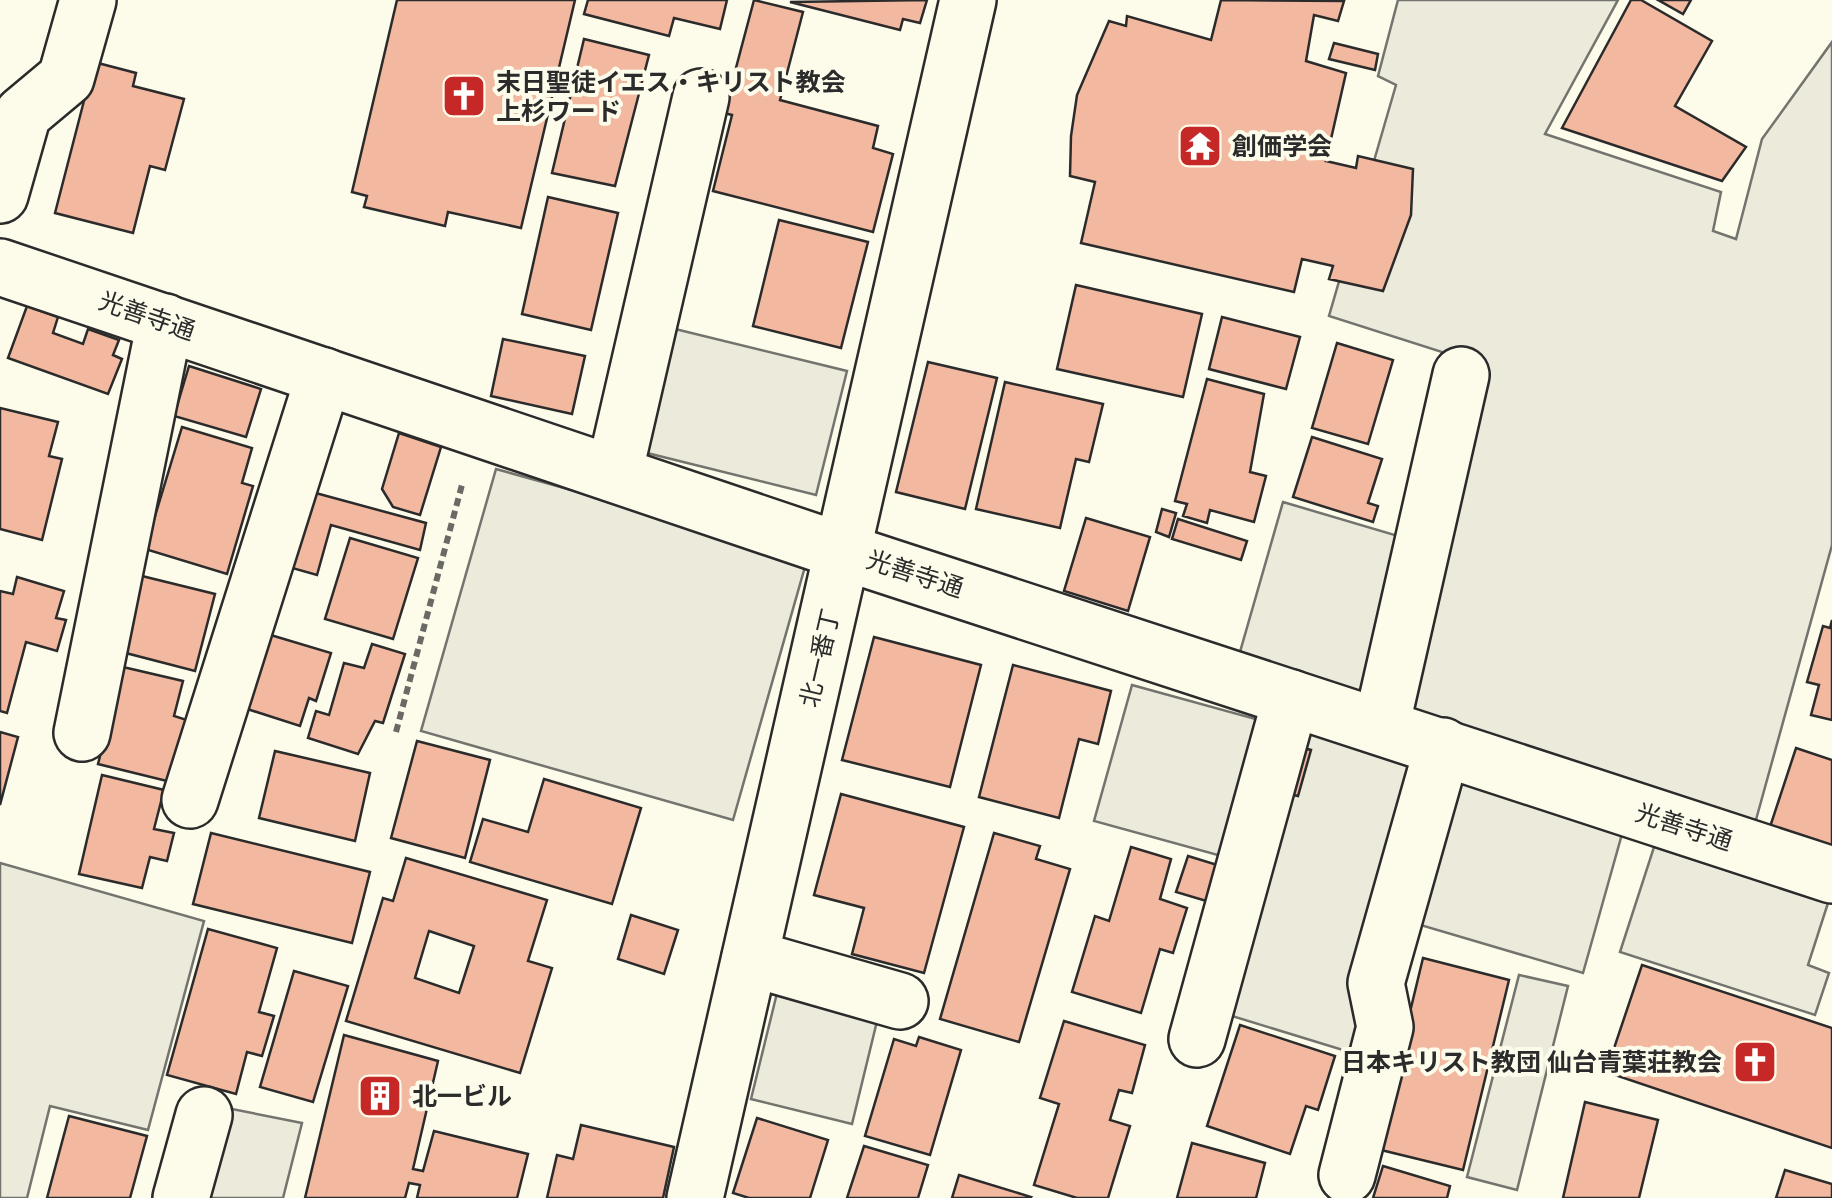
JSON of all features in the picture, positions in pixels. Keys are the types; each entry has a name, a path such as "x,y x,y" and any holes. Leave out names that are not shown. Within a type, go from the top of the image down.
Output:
{"street":[{"path":"0,195 22,114 66,78 88,0"},
{"name":"北一番丁","path":"695,1198 968,0"},
{"path":"614,474 701,97"},
{"name":"光善寺通","path":"2,277 165,322 844,552 1832,874"},
{"path":"82,733 165,322"},
{"path":"1381,727 1460,375"},
{"path":"190,800 324,376"},
{"path":"1197,1039 1291,698"},
{"path":"1347,1174 1385,1027 1376,983 1443,746"},
{"path":"750,958 900,1001"},
{"path":"181,1198 204,1115"}],"path":[{"path":"396,732 478,427"}],"shaded area":[{"path":"1398,0 1618,0 1545,134 1721,192 1713,231 1736,239 1762,139 1832,42 1832,545 1754,827 1408,713 1486,366 1329,316 1396,85 1378,76"},
{"path":"667,327 847,371 816,495 635,450"},
{"path":"496,469 808,556 733,820 421,731"},
{"path":"1283,502 1405,538 1376,681 1349,696 1238,659"},
{"path":"1132,685 1263,721 1225,857 1094,821"},
{"path":"1297,726 1622,834 1583,973 1414,923 1385,1063 1219,1012"},
{"path":"1654,847 1828,903 1808,965 1829,973 1815,1015 1620,952"},
{"path":"0,863 204,921 148,1130 50,1106 27,1198 0,1198"},
{"path":"1519,975 1568,986 1517,1190 1467,1177"},
{"path":"778,989 879,1013 852,1124 751,1099"},
{"path":"222,1107 302,1123 283,1198 199,1198"}],"building":[{"name":"末日聖徒イエス・キリスト教会 上杉ワード","path":"397,0 575,0 521,228 448,212 445,226 364,207 367,196 352,192"},
{"path":"588,0 727,0 720,29 674,18 669,36 584,14"},
{"path":"754,0 803,12 780,100 878,126 873,148 893,154 873,232 713,191 732,115 724,113"},
{"path":"927,0 920,23 903,19 900,30 790,2"},
{"name":"創価学会","path":"1221,0 1344,1 1338,21 1314,15 1306,61 1346,73 1326,161 1356,168 1358,156 1413,169 1411,215 1383,291 1329,279 1333,266 1302,259 1294,292 1081,243 1095,182 1070,176 1071,136 1077,95 1109,21 1126,26 1127,16 1211,40"},
{"path":"1631,0 1641,0 1712,41 1675,106 1746,147 1722,181 1562,128"},
{"path":"1658,0 1691,0 1683,14"},
{"path":"584,39 649,55 615,186 552,173"},
{"path":"1334,43 1378,54 1375,70 1329,59"},
{"path":"94,62 136,73 133,86 184,99 165,170 150,166 133,233 55,213"},
{"path":"548,197 618,213 591,330 522,314"},
{"path":"779,220 868,242 841,348 753,326"},
{"path":"1076,285 1202,314 1183,397 1057,369"},
{"path":"27,306 58,317 53,333 83,344 88,329 119,340 113,355 122,359 108,394 8,358"},
{"path":"1222,317 1300,337 1286,389 1209,369"},
{"path":"503,339 585,356 572,414 491,396"},
{"path":"1337,343 1393,360 1368,444 1312,428"},
{"path":"928,362 997,378 965,509 896,492"},
{"path":"189,366 261,389 246,437 174,416"},
{"path":"1207,379 1264,394 1250,472 1266,476 1254,522 1210,510 1207,523 1183,516 1187,504 1175,501"},
{"path":"1005,382 1103,404 1089,462 1076,459 1060,528 976,509"},
{"path":"0,408 58,422 49,456 62,459 42,540 0,529"},
{"path":"182,427 252,448 242,483 253,486 227,574 145,549"},
{"path":"399,433 441,447 420,515 393,507 382,489"},
{"path":"1312,437 1382,459 1368,503 1378,506 1373,522 1293,497"},
{"path":"312,492 426,523 420,550 331,525 317,575 292,568"},
{"path":"1162,509 1176,513 1169,537 1156,532"},
{"path":"1086,518 1150,537 1128,611 1064,591"},
{"path":"1178,519 1247,541 1241,560 1172,539"},
{"path":"350,538 418,558 393,639 325,619"},
{"path":"142,576 215,594 195,671 122,652"},
{"path":"17,577 64,591 56,618 66,620 57,651 26,642 7,713 0,711 0,591 13,594"},
{"path":"1832,620 1832,720 1811,715 1819,685 1807,682 1823,626 1830,628"},
{"path":"264,633 331,653 316,701 309,698 300,726 241,707"},
{"path":"874,637 981,665 950,787 842,760"},
{"path":"372,644 405,654 383,723 375,721 358,754 308,738 316,711 329,715 344,663 364,668"},
{"path":"1013,665 1111,691 1098,744 1079,739 1059,818 979,797"},
{"path":"123,667 183,681 174,716 190,721 175,783 98,764"},
{"path":"0,732 18,737 0,805"},
{"path":"417,741 490,760 465,858 391,838"},
{"path":"1296,746 1311,750 1298,796 1284,793"},
{"path":"1796,748 1832,760 1832,848 1770,827"},
{"path":"275,751 370,773 355,841 259,818"},
{"path":"102,775 164,790 154,829 174,833 167,861 150,857 142,888 79,874"},
{"path":"544,779 641,808 612,904 470,862 483,819 528,832"},
{"path":"841,794 964,827 924,973 852,954 864,908 814,895"},
{"path":"211,833 370,872 352,943 193,904"},
{"path":"994,833 1040,846 1036,859 1070,869 1019,1042 940,1019"},
{"path":"1131,847 1171,859 1160,899 1187,908 1173,953 1160,949 1141,1013 1072,992 1095,916 1109,921"},
{"path":"1188,856 1224,867 1213,903 1176,892"},
{"path":"406,858 547,900 528,961 552,968 520,1073 346,1021 383,898 393,901","holes":["429,931 474,946 459,993 415,978"]},
{"path":"631,915 678,930 664,974 618,959"},
{"path":"208,929 277,948 259,1012 274,1016 262,1056 247,1052 236,1094 167,1075"},
{"path":"1423,958 1509,980 1463,1170 1377,1149"},
{"path":"1642,965 1832,1028 1832,1148 1606,1072"},
{"path":"294,971 348,986 313,1102 260,1087"},
{"path":"1064,1021 1145,1045 1132,1093 1119,1090 1110,1120 1130,1126 1108,1198 1077,1198 1034,1185 1059,1104 1040,1098"},
{"path":"1240,1025 1335,1056 1318,1110 1306,1106 1290,1154 1207,1126"},
{"name":"北一ビル","path":"344,1035 438,1061 413,1169 423,1171 434,1131 528,1154 517,1198 417,1198 420,1185 409,1183 405,1198 305,1198"},
{"path":"919,1037 961,1050 930,1155 865,1136 894,1039 916,1046"},
{"path":"1585,1102 1658,1120 1639,1198 1563,1198"},
{"path":"69,1116 147,1136 130,1198 47,1198"},
{"path":"757,1118 828,1140 810,1198 749,1198 733,1193"},
{"path":"581,1125 674,1147 663,1198 547,1198 557,1155 573,1159"},
{"path":"1192,1143 1265,1163 1256,1198 1177,1198"},
{"path":"864,1146 928,1165 918,1198 847,1198"},
{"path":"1383,1166 1450,1186 1447,1198 1373,1198"},
{"path":"1785,1170 1832,1184 1832,1198 1776,1198"},
{"path":"959,1175 1031,1197 952,1198"}],"place":[{"name":"末日聖徒イエス・キリスト教会 上杉ワード","path":"464,96"},
{"name":"創価学会","path":"1200,146"},
{"name":"日本キリスト教団 仙台青葉荘教会","path":"1755,1062"},
{"name":"北一ビル","path":"380,1096"}]}
